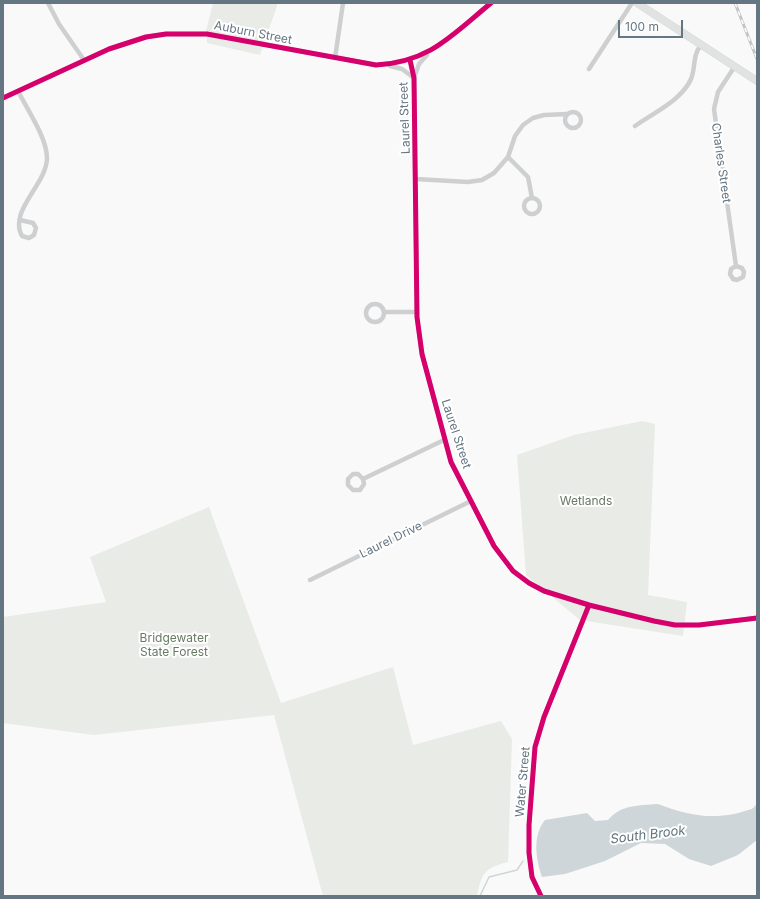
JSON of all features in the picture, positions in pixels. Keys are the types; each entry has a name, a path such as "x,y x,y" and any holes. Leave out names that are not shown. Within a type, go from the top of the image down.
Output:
{"main road":[{"path":"637,3 757,81"}],"street":[{"path":"48,3 59,24 84,60"},
{"path":"335,58 343,3"},
{"name":"Auburn Street","path":"3,98 114,47 146,37 179,33 221,37 382,65 410,60 429,53 445,42 491,3"},
{"path":"589,69 632,3"},
{"path":"635,126 676,97 688,86 692,78 694,57 701,45"},
{"name":"Laurel Street","path":"414,78 419,64 429,53"},
{"name":"Laurel Street","path":"410,60 414,78 418,337 451,462 494,546 513,572 539,589 589,605 675,624 713,624 757,618"},
{"name":"Laurel Street","path":"382,65 402,69 414,78"},
{"name":"Charles Street","path":"735,66 718,92 714,109 736,266"},
{"path":"18,91 43,140 47,157 44,174 28,198 20,220"},
{"path":"416,179 468,182 482,180 494,173 508,157 515,136 523,125 533,118 544,115 567,114"},
{"path":"508,157 528,177 532,198"},
{"path":"384,312 417,312"},
{"path":"363,478 444,440"},
{"name":"Laurel Drive","path":"310,580 471,501"},
{"name":"Water Street","path":"541,896 532,876 529,853 529,825 535,747 544,717 589,605"}],"green space":[{"path":"213,3 278,3 260,55 207,43 206,31"},
{"name":"Wetlands","path":"642,421 655,424 648,595 687,602 683,636 580,620 526,575 517,455 574,435"},
{"name":"Bridgewater State Forest","path":"209,507 281,703 393,667 413,745 501,721 512,739 508,862 489,869 485,873 477,896 323,896 274,715 94,735 3,723 3,617 106,602 90,557"}],"water":[{"path":"658,804 696,815 708,816 731,814 757,807 757,840 738,855 711,866 689,859 665,844 641,843 605,861 565,874 542,877 536,848 538,833 545,820 587,813 595,821 608,820 613,815 625,808"}],"waterway":[{"name":"South Brook","path":"753,809 757,805"},
{"name":"South Brook","path":"480,896 489,877 517,870 523,861"}],"railway":[{"path":"735,3 757,59"}],"cycle path":[{"path":"3,98 109,49 146,37 166,34 207,34 376,65 395,63 426,53 439,45 491,3"},
{"path":"410,60 414,78 417,317 422,354 451,462 494,546 513,571 529,583 544,591 589,605 675,625 699,625 757,618"},
{"path":"541,896 532,877 529,853 529,825 535,747 544,717 589,605"}]}
